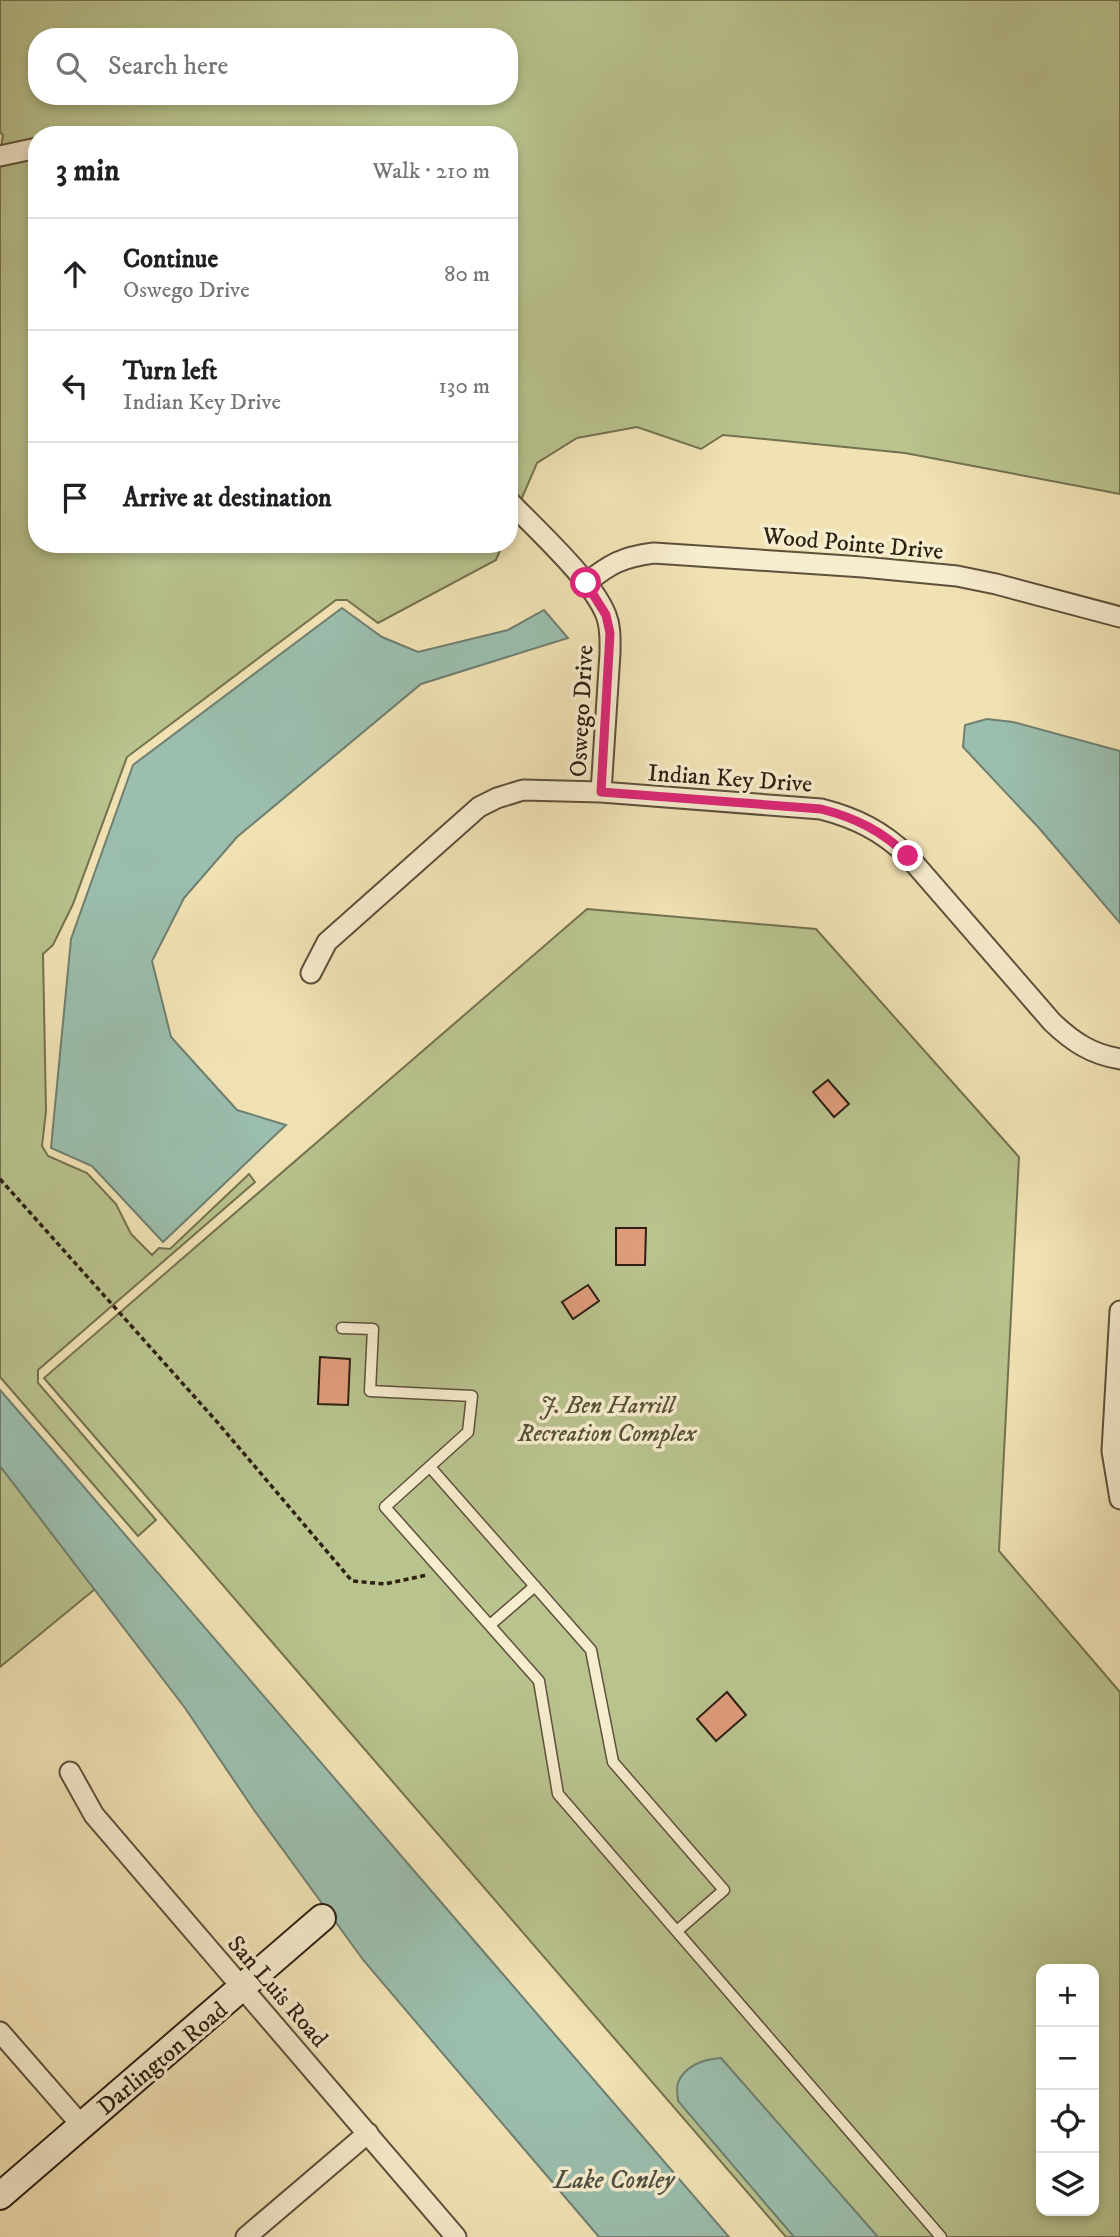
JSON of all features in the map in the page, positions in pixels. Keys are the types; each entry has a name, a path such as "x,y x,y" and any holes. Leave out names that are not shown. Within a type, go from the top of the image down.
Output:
{"street":[{"path":"0,156 28,150"},
{"name":"Oswego Drive","path":"518,511 586,583 606,615 610,633 601,792"},
{"name":"Wood Pointe Drive","path":"586,583 612,563 631,555 654,553 957,576 1120,617"},
{"name":"Indian Key Drive","path":"311,974 327,942 479,807 497,798 523,790 601,792 821,809 875,828 908,856 1052,1022 1073,1041 1091,1051 1120,1059"},
{"path":"1120,1311 1112,1451 1120,1499"},
{"name":"San Luis Road","path":"70,1772 94,1815 456,2237"},
{"name":"Darlington Road","path":"0,2196 322,1918"},
{"path":"0,2032 82,2126"},
{"path":"246,2237 368,2133"}],"lane":[{"path":"342,1328 373,1329 370,1391 472,1396 468,1432 385,1507 539,1681 558,1794 941,2237"},
{"path":"430,1467 591,1650 613,1762 724,1889 677,1931"},
{"path":"490,1625 535,1586"}],"path":[{"path":"0,1179 218,1423 352,1581 385,1584 442,1571"}],"green space":[{"path":"0,0 1120,0 1120,494 905,453 723,435 701,449 637,427 577,438 537,463 518,507 518,126 28,126 28,553 499,553 496,560 378,623 347,600 336,600 127,757 73,904 53,945 43,954 46,1111 42,1146 48,1156 87,1173 116,1204 131,1234 152,1255 159,1248 170,1249 249,1174 255,1182 38,1370 38,1383 156,1520 138,1536 0,1377 0,154 3,135 0,132"},
{"name":"J. Ben Harrill Recreation Complex","path":"587,909 816,929 1019,1157 999,1551 1120,1692 1120,2237 786,2237 44,1378"},
{"path":"0,1459 111,1576 0,1667"}],"water":[{"path":"342,608 382,637 418,652 508,630 544,610 568,638 421,684 237,837 184,898 152,961 171,1037 237,1110 286,1125 163,1242 92,1166 51,1148 71,939 133,765"},
{"path":"987,719 1013,722 1120,751 1120,923 1039,828 963,747 965,725"},
{"name":"Lake Conley","path":"0,1390 729,2237 599,2237 364,1961 254,1810 185,1708 0,1466"},
{"path":"721,2058 878,2237 794,2237 678,2101 677,2085 685,2072 702,2062"}],"building":[{"path":"828,1080 849,1104 834,1117 813,1092"},
{"path":"616,1228 646,1228 645,1265 616,1265"},
{"path":"588,1285 599,1301 573,1319 562,1302"},
{"path":"320,1357 350,1359 348,1405 318,1404"},
{"path":"727,1692 746,1715 716,1741 697,1719"}],"route":[{"path":"586,583 606,615 610,633 601,792 821,809 875,828 908,856"}]}
